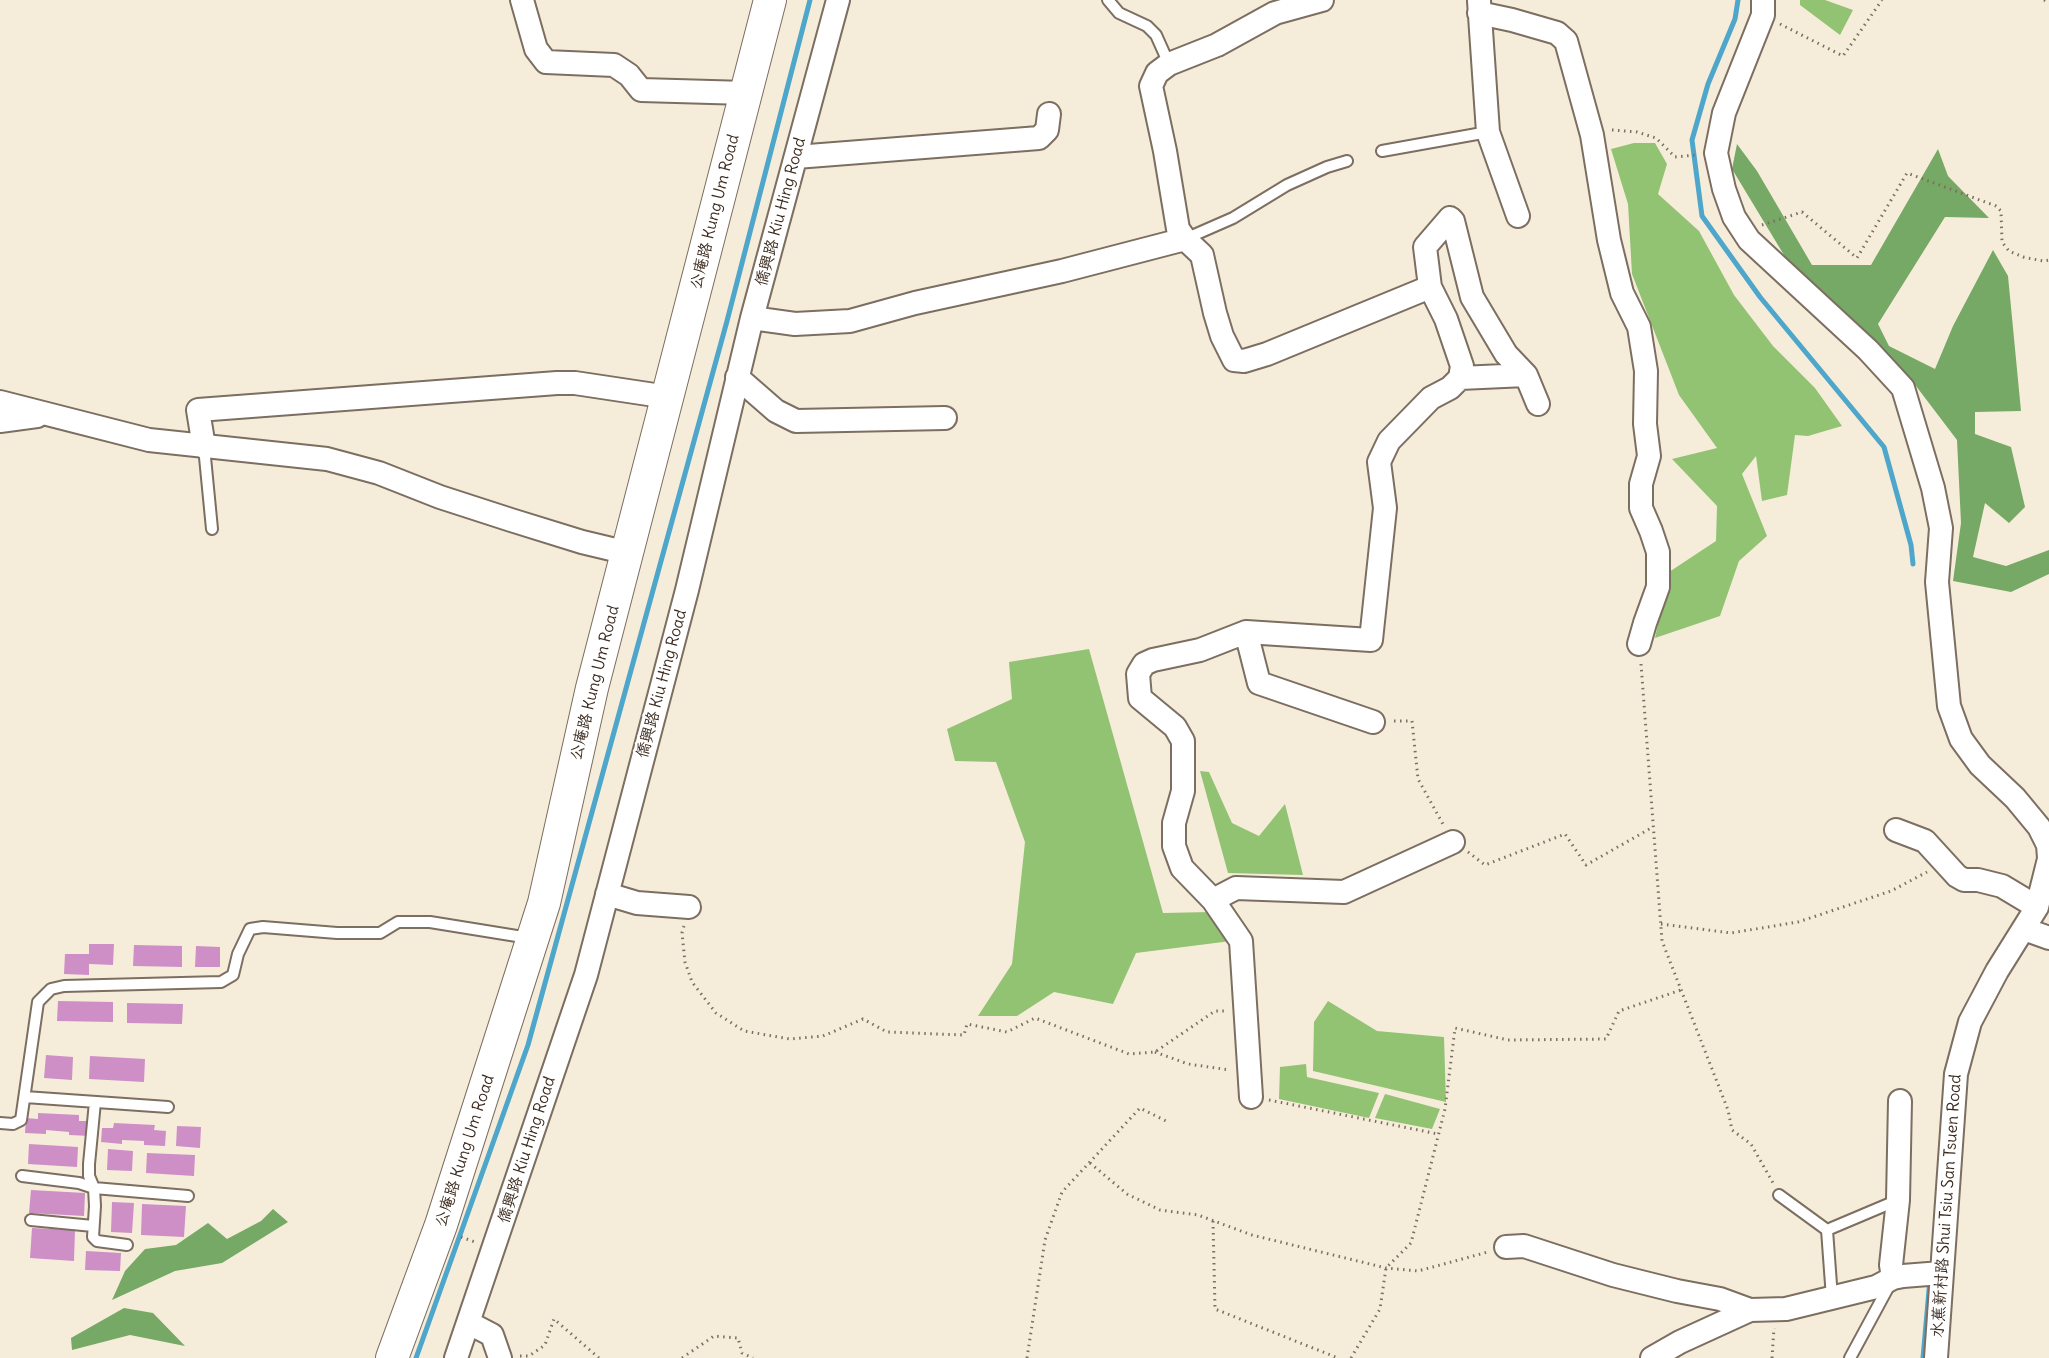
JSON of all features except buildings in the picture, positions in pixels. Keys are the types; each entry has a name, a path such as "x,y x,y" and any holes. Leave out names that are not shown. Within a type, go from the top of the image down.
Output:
{"street":[{"path":"522,0 536,49 546,62 614,65 629,75 641,90 746,93"},
{"name":"公庵路 Kung Um Road","path":"392,1358 441,1226 544,903 592,688 770,0"},
{"name":"僑興路 Kiu Hing Road","path":"456,1358 586,975 687,590 752,318 838,0"},
{"path":"1322,0 1275,14 1217,45 1169,64 1157,73 1151,86 1178,229 1202,255 1219,329 1234,360 1244,361 1267,354 1430,287"},
{"path":"1518,216 1488,132 1479,7 1512,20 1557,33 1566,41 1592,135 1609,240 1622,292 1639,327 1646,371 1645,424 1649,456 1641,484 1641,508 1652,531 1658,552 1658,587 1639,644"},
{"name":"水蕉新村路 Shui Tsiu San Tsuen Road","path":"1763,7 1724,113 1716,153 1724,189 1734,217 1749,240 1869,350 1903,388 1933,488 1941,528 1937,582 1948,706 1961,739 1980,765 2015,798 2039,827 2048,845 2049,858 2037,906 1997,970 1970,1022 1956,1074 1938,1273 1936,1358"},
{"path":"796,157 1039,138 1047,130 1049,114"},
{"path":"1251,1097 1241,941 1213,900 1182,868 1174,846 1174,823 1183,791 1183,741 1176,727 1140,698 1138,674 1144,664 1153,660 1200,650 1246,632 1371,640 1385,508 1379,462 1389,441 1401,427 1431,398 1449,388 1460,378 1462,366 1446,320 1430,287 1425,248 1450,218 1453,221 1472,297 1506,354 1526,375 1538,404"},
{"path":"752,318 795,324 850,321 915,303 1062,271 1185,239"},
{"path":"1460,378 1526,375"},
{"path":"737,377 776,411 796,421 945,418"},
{"path":"204,447 198,411 557,383 575,383 668,397"},
{"path":"0,402 149,440 327,459 379,473 440,498 582,542 628,553"},
{"path":"0,421 52,415"},
{"path":"1246,632 1259,683 1373,722"},
{"path":"1896,830 1925,841 1957,876 1964,880 1978,880 2002,886 2037,906"},
{"path":"1213,900 1236,888 1344,892 1454,842"},
{"path":"607,894 637,903 689,907"},
{"path":"2024,929 2049,938"},
{"path":"1898,1277 1891,1265 1898,1200 1900,1101"},
{"path":"1506,1247 1524,1246 1613,1275 1720,1299 1750,1310 1786,1309 1876,1287 1898,1277 1938,1273"},
{"path":"1652,1358 1680,1342 1750,1310"},
{"path":"469,1323 492,1335 500,1357"}],"lane":[{"path":"1108,0 1119,13 1147,26 1156,35 1169,64"},
{"path":"1382,151 1488,132"},
{"path":"1185,239 1233,218 1287,185 1327,167 1347,161"},
{"path":"204,447 212,529"},
{"path":"0,1123 13,1124 21,1120 38,1002 51,989 63,986 221,982 233,975 238,954 250,929 263,927 337,933 380,933 398,922 430,921 533,939"},
{"path":"25,1097 168,1107"},
{"path":"95,1102 89,1164 95,1206 93,1237 97,1241 127,1245"},
{"path":"22,1176 79,1183 94,1188 188,1196"},
{"path":"1779,1195 1827,1230 1832,1298"},
{"path":"1827,1230 1898,1200"},
{"path":"31,1220 93,1226"},
{"path":"1850,1358 1898,1277"}],"path":[{"path":"1763,7 1843,56 1882,0"},
{"path":"2044,0 2049,3"},
{"path":"1592,135 1618,129 1637,132 1656,138 1675,157"},
{"path":"1743,231 1802,212 1857,258 1907,173 1996,206 2001,211 2002,242 2010,250 2023,257 2049,260"},
{"path":"1639,644 1662,941 1728,1110 1732,1130 1751,1144 1779,1195"},
{"path":"1373,722 1413,721 1418,779 1454,842 1485,865 1565,834 1586,865 1653,827"},
{"path":"1660,924 1731,933 1798,921 1891,891 1944,862"},
{"path":"689,907 682,933 685,962 692,982 716,1013 744,1031 790,1039 823,1036 863,1019 887,1032 964,1035 967,1024 1007,1032 1035,1018 1128,1054 1155,1052 1188,1064 1249,1072"},
{"path":"1351,1358 1380,1309 1386,1268 1411,1243 1445,1109 1455,1028 1508,1040 1606,1039 1619,1011 1681,990"},
{"path":"1155,1052 1215,1011 1245,1010"},
{"path":"1251,1097 1438,1134"},
{"path":"1027,1358 1045,1240 1062,1192 1140,1108 1166,1121"},
{"path":"1090,1163 1127,1194 1160,1210 1198,1215 1252,1235 1386,1268 1418,1271 1506,1247"},
{"path":"1213,1221 1215,1309 1338,1358"},
{"path":"461,1237 482,1245"},
{"path":"1772,1358 1774,1323 1786,1309"},
{"path":"500,1357 529,1356 545,1345 554,1318 599,1358"},
{"path":"682,1358 714,1336 738,1338 742,1353 753,1358"}],"green space":[{"path":"1800,0 1825,0 1853,10 1840,35 1800,5"},
{"path":"1634,143 1655,143 1667,164 1658,194 1699,231 1734,295 1773,346 1815,388 1842,426 1808,436 1795,435 1787,495 1762,501 1756,456 1742,474 1767,536 1739,561 1720,616 1655,638 1669,572 1716,541 1717,506 1672,459 1717,448 1679,395 1632,274 1628,204 1611,149"},
{"path":"1737,144 1757,171 1812,265 1871,265 1938,149 1948,176 1989,218 1945,217 1878,324 1889,346 1935,369 1953,326 1993,250 2008,276 2021,411 1975,412 1975,434 2011,447 2025,507 2009,523 1985,503 1973,557 2006,566 2049,550 2049,574 2011,592 1953,581 1961,523 1957,440 1916,386 1787,260 1732,169"},
{"path":"1089,649 1163,913 1211,912 1231,941 1136,953 1113,1004 1054,992 1017,1016 978,1016 1012,964 1025,842 996,762 955,761 947,729 1012,699 1009,662"},
{"path":"1200,771 1209,772 1232,823 1259,836 1285,804 1303,875 1228,873"},
{"path":"1328,1001 1377,1031 1444,1037 1446,1102 1313,1071 1314,1022"},
{"path":"1306,1064 1307,1077 1379,1093 1369,1118 1279,1099 1280,1067"},
{"path":"1385,1094 1440,1109 1432,1129 1375,1118"},
{"path":"273,1209 288,1222 222,1263 175,1271 112,1300 125,1271 145,1249 176,1245 208,1223 227,1239 261,1221"},
{"path":"124,1308 153,1313 185,1346 130,1335 72,1350 71,1338"}],"waterway":[{"path":"416,1358 528,1045 727,321 810,0"},
{"path":"1738,0 1735,19 1708,84 1692,140 1702,216 1760,297 1884,447 1911,545 1913,564"},
{"path":"1923,1358 1930,1279"}]}
